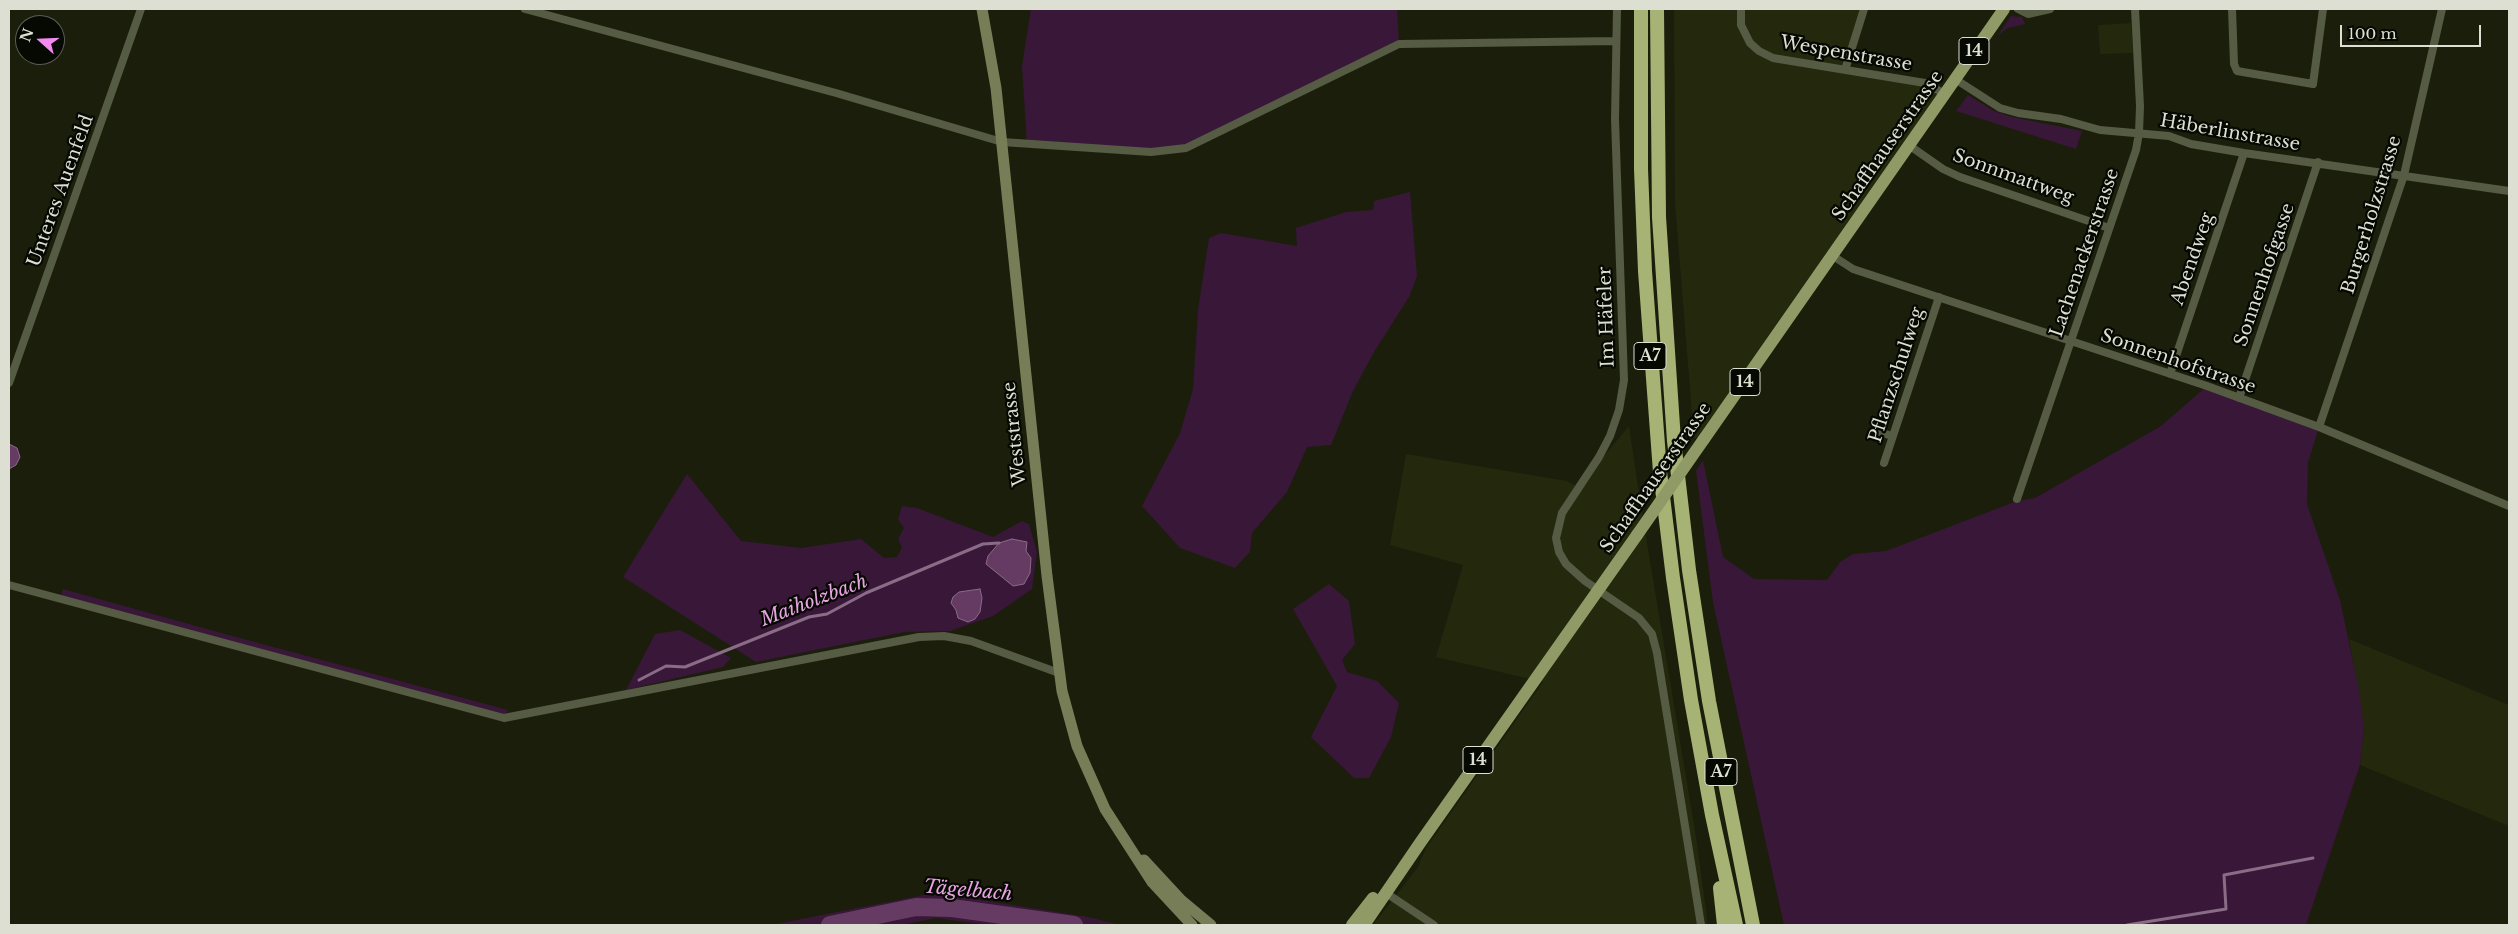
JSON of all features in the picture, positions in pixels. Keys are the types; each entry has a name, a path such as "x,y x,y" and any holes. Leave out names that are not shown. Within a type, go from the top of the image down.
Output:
{"highway":[{"name":"A7","path":"1641,9 1640,134 1643,244 1657,441 1682,640 1712,815 1736,925"},
{"name":"A7","path":"1657,9 1659,216 1674,441 1702,657 1722,773 1753,925"},
{"name":"A7","path":"1712,815 1724,925"},
{"name":"A7","path":"1747,896 1757,925"}],"main road":[{"name":"Weststrasse","path":"982,9 996,88 1047,576 1059,673 1067,712 1086,769 1105,809 1152,882 1192,925"},
{"name":"Schaffhauserstrasse","path":"1364,925 1420,842 1833,256 2004,9"},
{"name":"Schaffhauserstrasse","path":"1352,925 1420,842"},
{"name":"Weststrasse","path":"1127,843 1181,900 1211,925"}],"street":[{"name":"Unteres Auenfeld","path":"9,382 141,9"},
{"path":"525,9 826,90 1002,142 1151,152 1186,148 1399,44 1616,41"},
{"name":"Im Häfeler","path":"1617,9 1614,119 1624,380 1619,410 1610,436 1568,503 1556,532 1559,552 1566,564 1585,581 1646,624 1656,644 1701,925"},
{"name":"Wespenstrasse","path":"1742,9 1741,26 1744,34 1759,51 1773,58 1925,83 1945,94"},
{"path":"1845,70 1864,9"},
{"path":"2018,9 2028,14 2050,9"},
{"name":"Lachenackerstrasse","path":"2017,499 2109,228 2139,133 2140,106 2135,9"},
{"path":"2232,9 2234,64 2237,70 2313,84 2323,9"},
{"name":"Burgerholzstrasse","path":"2319,427 2404,175 2442,9"},
{"name":"Häberlinstrasse","path":"1955,79 2000,108 2061,119 2100,130 2169,136 2191,144 2244,153 2318,162 2509,191"},
{"name":"Sonnmattweg","path":"1910,146 1960,177 2109,228"},
{"name":"Abendweg","path":"2170,374 2244,153"},
{"name":"Sonnenhofgasse","path":"2240,398 2318,162"},
{"name":"Sonnenhofstrasse","path":"1833,256 1853,269 2170,374 2319,427 2509,506"},
{"name":"Pflanzschulweg","path":"1884,463 1939,297"},
{"path":"1879,432 1892,436"},
{"path":"9,585 504,718 919,637 944,636 971,641 1059,673"},
{"path":"1386,894 1434,925"}],"shaded area":[{"path":"1031,9 1397,9 1399,44 1186,148 1151,152 1027,145 1022,66"},
{"path":"1674,9 1864,9 1845,70 1925,83 1945,94 1704,439 1694,438 1675,203"},
{"path":"2011,16 2022,17 2025,24 2008,28 1998,35"},
{"path":"2131,23 2133,53 2100,54 2098,25"},
{"path":"1968,95 1994,111 2012,117 2082,131 2076,149 1956,111"},
{"path":"1410,192 1417,276 1409,297 1374,352 1353,391 1331,445 1307,447 1287,492 1252,533 1250,552 1235,568 1180,548 1142,506 1180,433 1193,389 1198,310 1209,238 1221,233 1297,246 1296,228 1346,212 1373,210 1374,201"},
{"path":"2207,386 2319,427 2308,462 2307,504 2340,600 2359,690 2364,727 2360,765 2306,925 1784,925 1713,602 1696,471 1703,460 1723,557 1754,579 1827,580 1840,562 1853,554 1886,551 2017,501 2035,498 2161,426"},
{"path":"1629,426 1696,837 1708,925 1373,925 1418,867 1426,848 1543,682 1436,657 1463,565 1390,545 1406,454 1567,481 1578,487"},
{"path":"9,444 17,448 20,457 16,465 9,469"},
{"path":"687,474 741,541 801,548 861,539 884,558 897,557 902,547 898,539 904,528 898,519 902,506 917,508 993,537 1022,521 1029,524 1037,552 1032,589 993,616 950,631 904,632 756,662 623,577"},
{"path":"1012,539 1027,542 1026,551 1031,558 1030,573 1024,584 1013,586 986,564 988,556 999,543"},
{"path":"1329,584 1349,601 1355,644 1342,660 1347,672 1377,681 1399,703 1391,737 1369,778 1354,778 1311,737 1337,686 1293,609"},
{"path":"63,589 508,710 504,718 60,597"},
{"path":"980,589 982,598 980,612 975,619 968,622 958,618 956,610 951,603 953,597 959,592"},
{"path":"680,630 731,658 723,667 626,690 655,634"},
{"path":"2349,639 2509,705 2509,826 2360,765 2364,727"},
{"path":"929,894 962,897 1088,917 1120,925 988,925 936,918 901,925 771,925"}],"waterway":[{"name":"Maiholzbach","path":"639,680 666,666 685,667 809,617 827,614 866,593 983,544 999,543"},
{"path":"2127,925 2226,909 2224,875 2313,858"},
{"name":"Tägelbach","path":"830,925 916,907 952,908 1074,925"}]}
